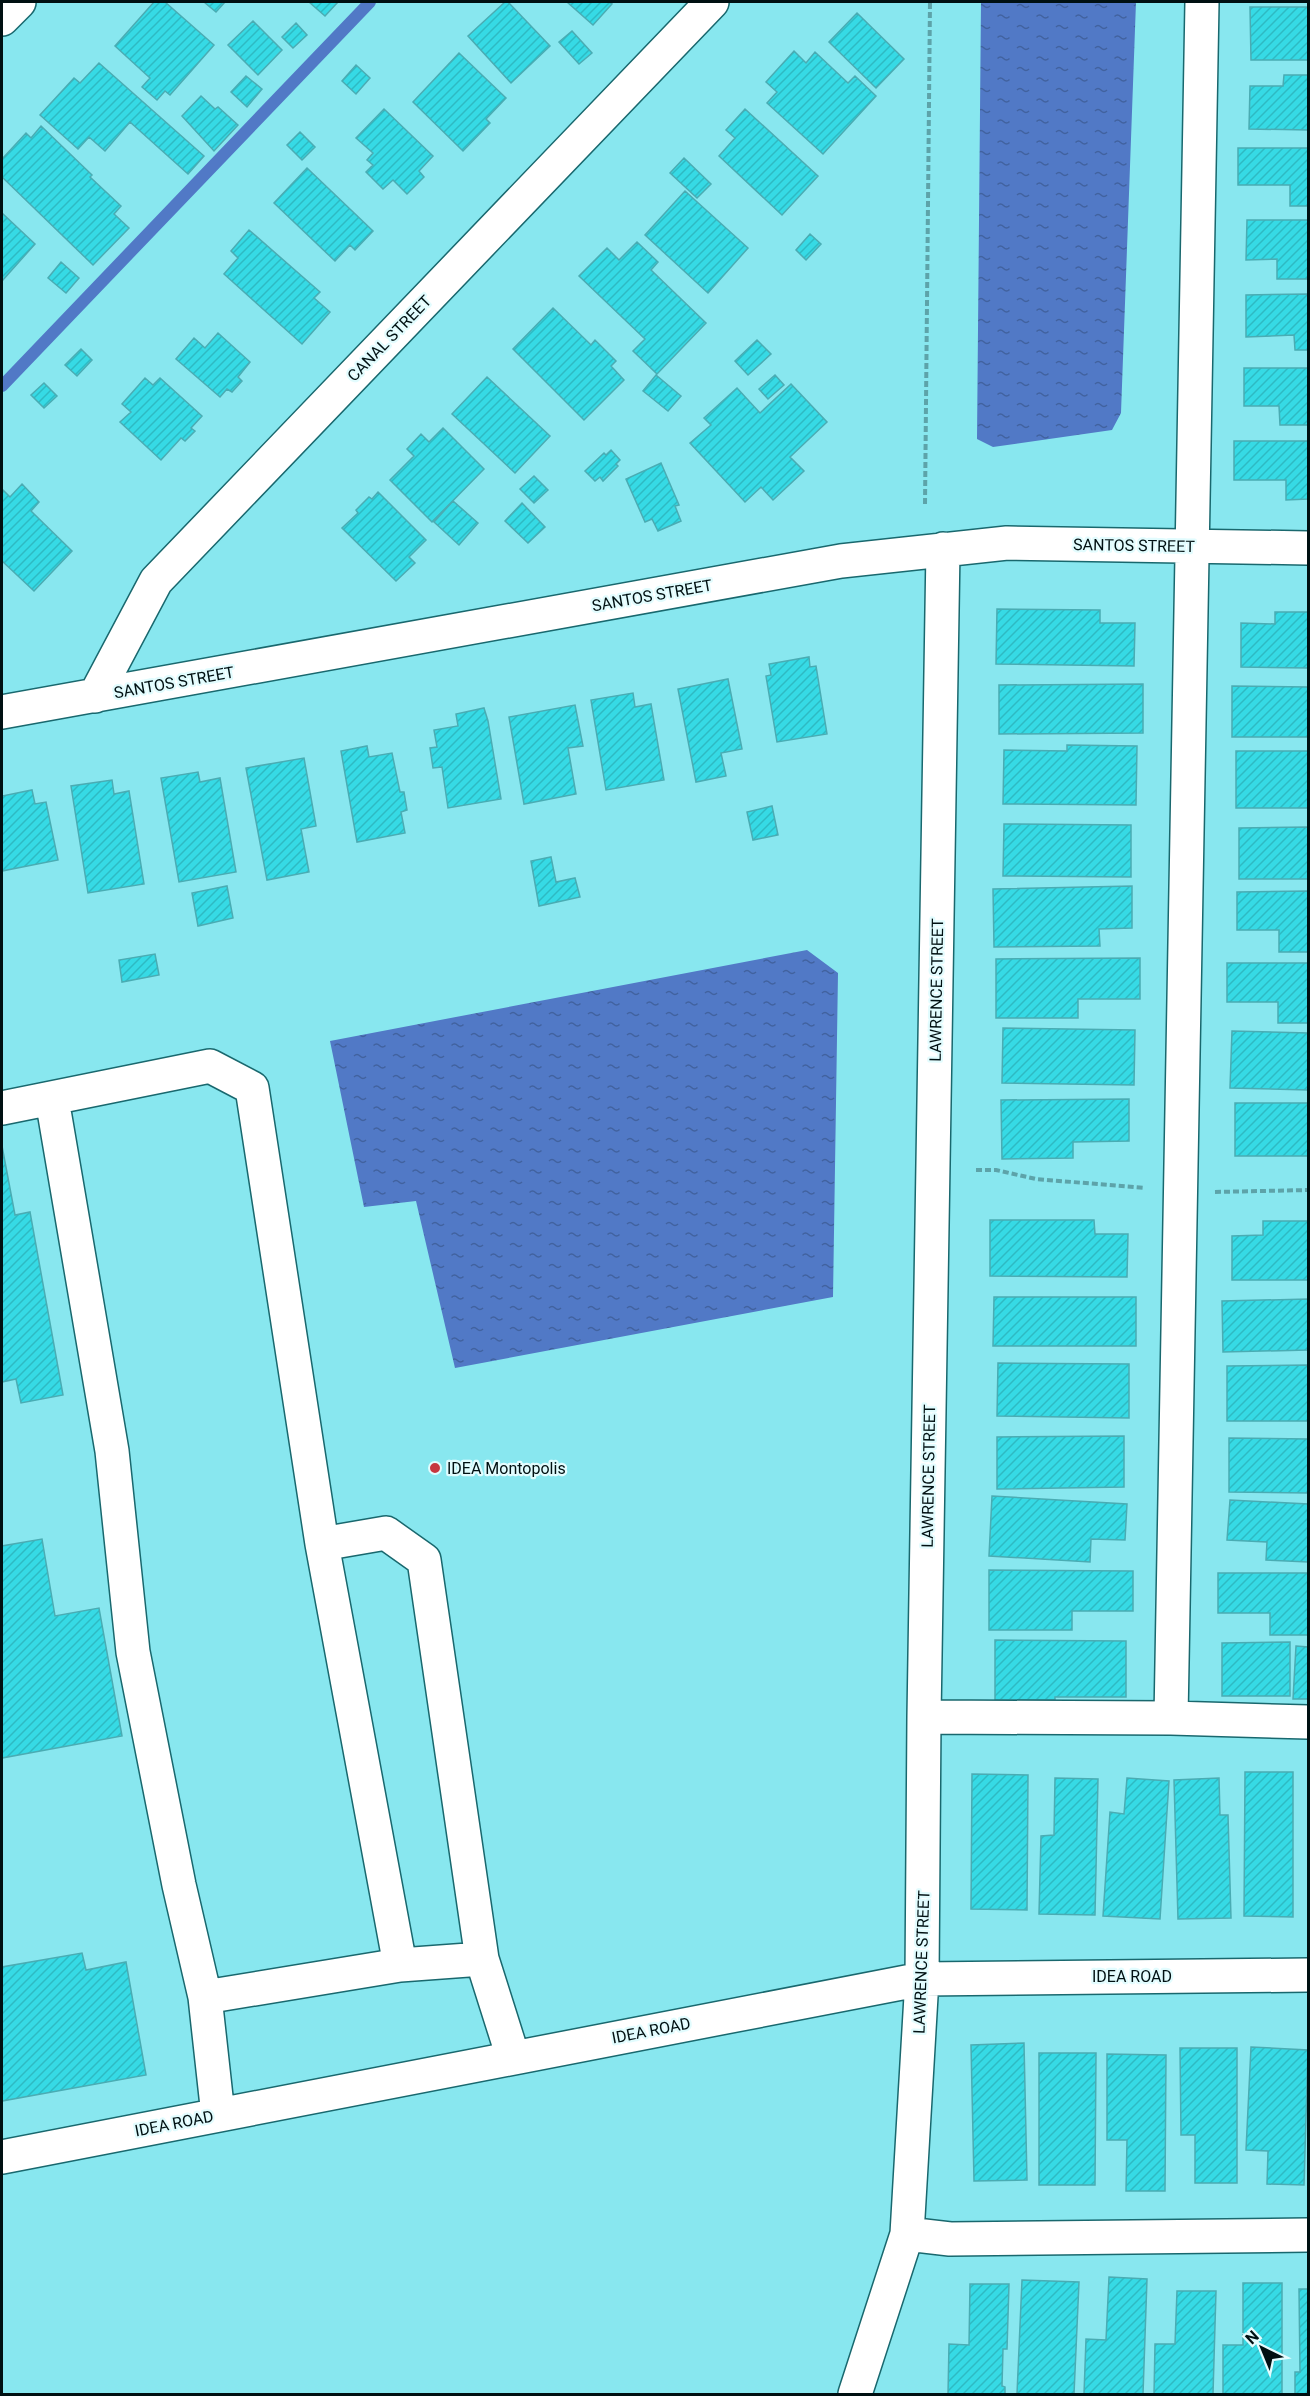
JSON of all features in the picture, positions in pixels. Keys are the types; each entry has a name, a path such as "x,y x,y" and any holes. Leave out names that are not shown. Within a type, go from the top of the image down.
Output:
{"street":[{"path":"2,19 19,2"},
{"name":"CANAL STREET","path":"94,696 156,581 712,2"},
{"path":"1171,1718 1202,2"},
{"name":"SANTOS STREET","path":"2,712 841,561 1007,543 1308,548"},
{"name":"LAWRENCE STREET","path":"855,2394 907,2234 922,1979 924,1717 943,549"},
{"path":"2,1108 210,1066 252,1088 322,1544 400,1965"},
{"path":"52,1099 112,1451 134,1652 179,1885 205,1996 218,2115"},
{"path":"322,1544 386,1533 423,1560 482,1959 513,2057"},
{"path":"924,1717 1171,1718 1308,1722"},
{"path":"205,1996 400,1965 482,1959"},
{"name":"IDEA ROAD","path":"2,2157 922,1979 1308,1975"},
{"path":"907,2234 950,2239 1308,2235"}],"path":[{"path":"925,504 930,2"}],"water":[{"path":"981,2 1136,2 1121,413 1112,430 993,447 977,439"},
{"path":"807,950 838,973 833,1297 455,1368 416,1201 364,1207 330,1041"}],"building":[{"path":"154,2 165,2 214,45 170,95 165,91 157,100 142,87 150,78 115,46"},
{"path":"204,2 225,2 216,12"},
{"path":"309,2 338,2 325,16"},
{"path":"505,2 508,2 550,46 511,83 468,36"},
{"path":"567,2 609,2 612,4 593,25"},
{"path":"1250,7 1308,7 1308,60 1251,60"},
{"path":"857,13 904,59 876,88 829,42"},
{"path":"253,21 282,50 258,75 228,45"},
{"path":"296,23 307,35 293,48 282,37"},
{"path":"572,31 592,53 579,64 559,42"},
{"path":"794,51 806,63 815,52 848,83 855,76 876,96 823,154 767,103 777,92 766,82"},
{"path":"459,53 506,98 486,119 490,123 463,151 413,102"},
{"path":"99,63 204,156 188,174 130,122 105,151 89,137 78,149 40,115 74,78 80,83"},
{"path":"356,65 370,78 356,94 342,81"},
{"path":"1284,75 1308,75 1308,130 1249,129 1250,86 1283,86"},
{"path":"246,76 262,89 247,107 231,92"},
{"path":"201,96 215,109 218,107 238,125 214,151 182,116"},
{"path":"384,109 433,156 419,171 424,177 407,194 393,180 383,189 366,172 373,165 367,160 373,153 356,138"},
{"path":"745,109 818,176 782,215 719,156 735,138 726,130"},
{"path":"41,126 121,206 114,214 129,228 93,265 2,177 2,159 26,133 31,138"},
{"path":"300,132 315,147 302,160 287,145"},
{"path":"1238,148 1308,148 1308,206 1290,206 1290,185 1238,185"},
{"path":"684,158 711,184 697,198 670,173"},
{"path":"307,168 373,231 355,250 350,245 335,261 274,203"},
{"path":"685,191 748,248 708,293 645,235"},
{"path":"2,213 35,244 2,281"},
{"path":"1247,220 1308,220 1308,279 1277,279 1277,259 1246,260"},
{"path":"249,230 320,292 314,298 330,312 302,344 224,274 238,258 231,251"},
{"path":"810,234 821,244 806,260 796,250"},
{"path":"637,242 658,262 651,270 706,323 657,374 633,351 645,339 579,276 607,248 619,260"},
{"path":"61,262 79,278 66,293 48,278"},
{"path":"1308,294 1308,350 1295,350 1294,335 1246,337 1246,295"},
{"path":"553,308 591,345 595,340 616,361 611,366 624,380 584,420 513,349"},
{"path":"218,333 250,362 238,377 242,381 232,392 227,389 220,397 176,359 194,338 205,348"},
{"path":"757,340 771,354 748,375 735,361"},
{"path":"81,349 92,360 77,376 65,365"},
{"path":"1244,368 1308,368 1308,425 1280,425 1279,406 1244,406"},
{"path":"656,375 681,396 668,411 643,391"},
{"path":"775,375 784,385 768,399 759,389"},
{"path":"487,377 550,436 515,473 452,414"},
{"path":"145,378 153,385 160,378 202,416 191,428 195,431 185,441 181,438 161,460 120,422 131,412 122,404"},
{"path":"44,383 57,396 44,408 31,395"},
{"path":"791,384 827,422 790,457 804,471 773,500 761,487 745,502 690,443 711,425 704,418 737,388 760,413"},
{"path":"443,428 484,469 432,522 390,480 414,456 407,449 421,434 429,442"},
{"path":"1234,441 1308,441 1308,499 1286,500 1286,480 1234,480"},
{"path":"611,450 620,460 616,464 618,466 603,481 600,477 595,481 585,471 604,453 606,455"},
{"path":"661,463 679,505 675,506 681,521 658,531 652,519 645,522 626,479"},
{"path":"534,476 548,490 534,503 520,489"},
{"path":"22,484 39,502 31,511 72,551 34,591 2,561 2,489 10,497"},
{"path":"378,492 426,540 409,557 415,563 396,581 342,528 358,513 356,510 369,497 372,499"},
{"path":"453,501 478,523 459,545 434,522"},
{"path":"522,503 545,527 528,543 505,521"},
{"path":"997,609 1100,610 1100,623 1135,623 1134,666 996,664"},
{"path":"1275,612 1308,612 1308,668 1241,667 1241,623 1275,624"},
{"path":"809,657 810,667 816,666 827,734 777,742 766,676 771,675 769,664"},
{"path":"728,679 742,749 721,753 726,776 696,782 678,689"},
{"path":"1143,684 1143,733 999,734 999,685"},
{"path":"1232,686 1308,687 1308,737 1232,737"},
{"path":"633,693 635,707 651,704 664,780 606,790 591,700"},
{"path":"575,705 583,746 568,748 576,794 524,804 509,717"},
{"path":"484,708 501,799 448,808 442,767 433,768 430,748 437,747 434,730 458,726 456,714"},
{"path":"1067,745 1137,746 1136,805 1003,804 1004,750 1067,751"},
{"path":"367,746 369,757 392,753 400,792 404,792 407,810 401,812 405,833 357,842 341,751"},
{"path":"1236,751 1308,751 1308,808 1236,808"},
{"path":"304,758 316,826 301,829 309,872 267,880 246,768"},
{"path":"198,772 200,782 220,778 236,872 179,882 161,778"},
{"path":"112,780 114,794 129,791 144,884 88,893 71,786"},
{"path":"32,790 35,804 46,802 58,860 2,871 2,796"},
{"path":"772,806 778,835 753,840 747,812"},
{"path":"1004,824 1131,825 1131,877 1003,876"},
{"path":"1308,827 1308,879 1239,879 1239,828"},
{"path":"551,857 556,882 575,878 580,897 539,906 531,861"},
{"path":"227,886 233,918 198,926 192,893"},
{"path":"1132,886 1132,928 1099,929 1100,946 994,947 993,889"},
{"path":"1308,891 1308,952 1279,952 1279,930 1237,930 1237,892"},
{"path":"155,954 159,975 122,982 119,960"},
{"path":"1140,958 1140,999 1078,999 1078,1018 996,1018 996,959"},
{"path":"1227,963 1308,963 1308,1023 1278,1023 1278,1002 1227,1002"},
{"path":"1003,1028 1135,1030 1134,1085 1002,1083"},
{"path":"1232,1031 1308,1033 1308,1090 1230,1088"},
{"path":"1129,1099 1129,1141 1073,1142 1073,1158 1002,1159 1001,1100"},
{"path":"1235,1103 1308,1103 1308,1156 1235,1156"},
{"path":"2,1146 15,1215 30,1212 63,1395 21,1403 16,1379 2,1382"},
{"path":"990,1220 1094,1220 1095,1234 1128,1234 1127,1277 990,1276"},
{"path":"1263,1221 1308,1221 1308,1280 1232,1280 1232,1236 1263,1235"},
{"path":"994,1297 1136,1297 1136,1346 993,1346"},
{"path":"1308,1299 1308,1350 1223,1352 1222,1301"},
{"path":"998,1363 1129,1364 1129,1418 997,1416"},
{"path":"1308,1365 1308,1421 1227,1421 1227,1366"},
{"path":"1124,1436 1124,1487 997,1489 997,1437"},
{"path":"1229,1438 1308,1439 1308,1493 1229,1492"},
{"path":"992,1496 1127,1504 1125,1540 1091,1539 1090,1562 989,1556"},
{"path":"1230,1500 1308,1504 1308,1562 1266,1560 1267,1542 1227,1540"},
{"path":"42,1539 55,1616 99,1608 122,1736 2,1758 2,1546"},
{"path":"989,1570 1133,1571 1133,1611 1072,1611 1072,1630 989,1630"},
{"path":"1218,1573 1308,1573 1308,1635 1270,1635 1270,1613 1218,1613"},
{"path":"995,1640 1126,1641 1126,1697 995,1700"},
{"path":"1290,1642 1290,1696 1222,1696 1222,1643"},
{"path":"1296,1646 1308,1647 1308,1699 1293,1699"},
{"path":"1245,1772 1293,1772 1293,1917 1244,1916"},
{"path":"972,1774 1028,1775 1027,1910 971,1909"},
{"path":"1055,1778 1098,1779 1095,1915 1039,1914 1041,1836 1054,1835"},
{"path":"1127,1778 1169,1781 1160,1919 1103,1916 1110,1812 1124,1814"},
{"path":"1219,1778 1220,1815 1228,1815 1231,1918 1178,1919 1174,1780"},
{"path":"82,1953 86,1970 126,1962 146,2075 2,2101 2,1967"},
{"path":"1024,2043 1027,2180 974,2181 971,2045"},
{"path":"1251,2047 1308,2050 1304,2185 1267,2184 1268,2151 1246,2150"},
{"path":"1180,2048 1237,2048 1237,2183 1195,2183 1195,2135 1181,2135"},
{"path":"1039,2053 1096,2053 1095,2185 1039,2185"},
{"path":"1107,2054 1166,2055 1165,2191 1126,2191 1127,2140 1107,2140"},
{"path":"1109,2277 1147,2279 1143,2394 1084,2394 1086,2339 1106,2340"},
{"path":"1022,2280 1079,2282 1074,2394 1017,2394"},
{"path":"1243,2283 1282,2283 1282,2394 1223,2394 1223,2345 1243,2345"},
{"path":"970,2284 1009,2284 1007,2349 1003,2349 1002,2386 1005,2387 1005,2394 948,2394 949,2344 969,2345"},
{"path":"1299,2289 1308,2289 1308,2394 1295,2394 1295,2372 1300,2372"},
{"path":"1177,2291 1216,2291 1213,2394 1154,2394 1155,2344 1175,2344"}],"waterway":[{"path":"2,386 370,2"}],"place":[{"name":"IDEA Montopolis","path":"435,1468"}]}
